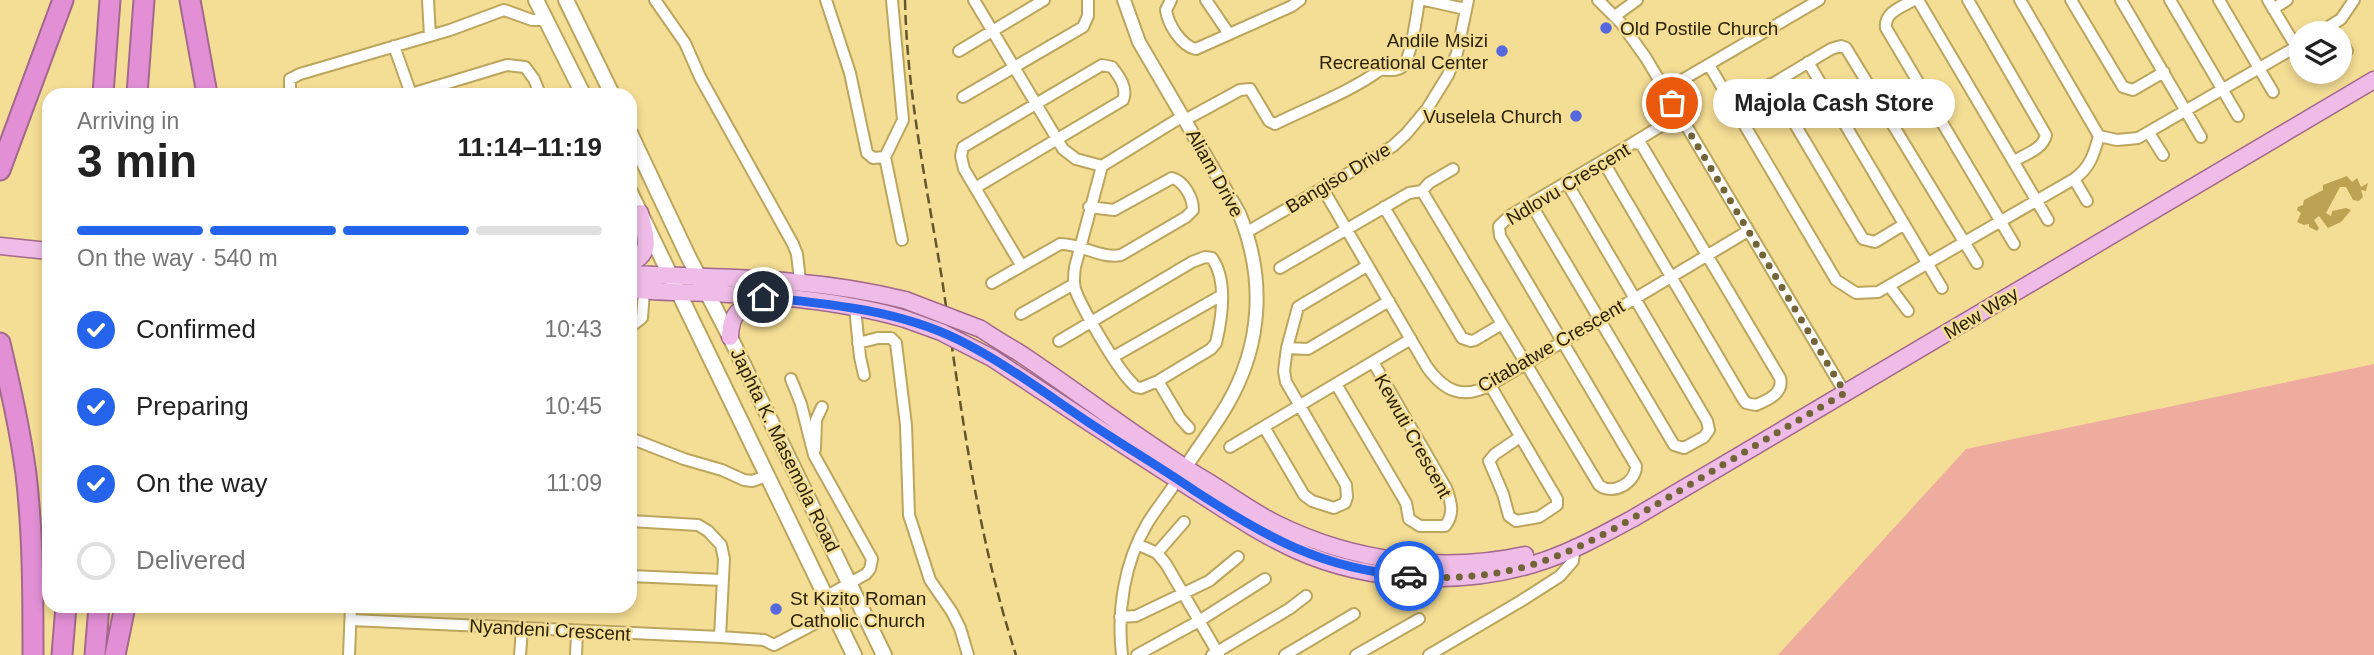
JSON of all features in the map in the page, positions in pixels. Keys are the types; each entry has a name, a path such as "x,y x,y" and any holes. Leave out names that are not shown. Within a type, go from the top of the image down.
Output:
{"highway":[{"path":"0,170 63,0"},
{"path":"103,88 110,0"},
{"path":"137,88 144,0"},
{"path":"190,0 206,88"},
{"path":"0,342 26,473 33,584 33,655"},
{"path":"62,655 65,613"},
{"path":"96,655 99,613"},
{"path":"115,655 124,613"}],"main road":[{"path":"537,0 580,88"},
{"path":"566,0 609,88"},
{"name":"Mew Way","path":"637,290 679,294 728,293 805,301 905,319 950,336 992,358 1181,474 1279,525 1322,543 1387,559 1475,564 1579,544 1632,519 2374,80"},
{"name":"Japhta K. Masemola Road","path":"637,148 849,582 880,654"},
{"name":"Japhta K. Masemola Road","path":"637,207 854,655"},
{"path":"637,260 642,257 646,249 640,213"},
{"path":"0,246 42,250"},
{"name":"Mew Way","path":"637,274 800,281 859,289 905,300 981,329 1126,430 1181,474"},
{"path":"730,337 733,318 743,308 805,301"}],"street":[{"path":"428,0 430,36"},
{"path":"655,0 685,43 700,77 793,244 800,281"},
{"path":"825,0 850,73 867,153 873,158 885,157"},
{"path":"892,0 903,120 885,157 902,240"},
{"path":"974,0 1056,140 1076,159 1102,166"},
{"path":"959,51 1044,0"},
{"path":"963,97 1083,27 1088,16 1088,0"},
{"name":"Aliam Drive","path":"1124,0 1139,42 1231,197 1247,232 1257,283 1257,312 1252,347 1245,369 1228,403 1181,474"},
{"path":"1171,0 1166,5 1166,15 1189,47 1199,48 1300,0"},
{"path":"1206,0 1229,34"},
{"path":"1059,341 1092,321 1205,257 1212,258 1217,266 1222,295 1217,336 1214,347 1147,387 1134,386 1113,357 1092,321 1074,284 1074,272 1102,166 1184,118 1240,90 1250,89 1269,121 1275,124 1336,96 1380,70 1392,71 1402,67 1408,55 1422,0 1466,4"},
{"path":"1598,0 1634,40 1845,393"},
{"path":"1615,16 1637,0"},
{"path":"1665,90 1819,0"},
{"path":"2014,244 1886,29 1889,15 1916,0 2048,220"},
{"path":"1968,0 2046,135 2046,140 2040,146 2014,161"},
{"path":"1709,65 1836,280 1846,288 1867,294 1890,287 2074,179 2088,167 2099,136 2020,0"},
{"path":"2071,0 2123,87 2133,90 2164,72"},
{"path":"2121,0 2201,136"},
{"path":"2170,0 2238,116"},
{"path":"2219,0 2273,92"},
{"path":"2287,0 2270,4 2289,32"},
{"path":"2340,21 2354,0"},
{"name":"Bangiso Drive","path":"1247,232 1394,146 1422,116 1444,83 1457,53 1466,4"},
{"path":"289,88 293,77 430,36 504,10 532,20 546,20"},
{"path":"394,46 409,88"},
{"path":"1734,107 1808,62 1841,46 1850,52 1977,263"},
{"path":"2099,136 2126,140 2149,133 2260,67 2289,54"},
{"path":"1808,62 1942,288"},
{"path":"431,88 507,65 524,67 538,88"},
{"path":"975,188 1123,100 1125,93 1117,74 1109,65 1102,65 963,147 962,163 975,188 1021,265"},
{"path":"1771,84 1863,239 1875,242 1903,225"},
{"path":"1633,143 1679,115"},
{"path":"2149,133 2163,155"},
{"name":"Ndlovu Crescent","path":"1563,341 1498,231 1502,221 1633,143 1641,144 1780,378 1782,384 1778,392 1751,405 1743,399 1672,277"},
{"path":"1603,161 1672,277"},
{"path":"1280,268 1384,207 1414,191 1422,191 1429,183 1453,169"},
{"path":"992,283 1056,245 1070,244 1111,256 1121,255 1186,217 1193,210 1191,199 1181,182 1172,178 1114,210 1090,207"},
{"path":"2074,179 2087,201"},
{"path":"1531,204 1674,445 1684,448 1704,437 1709,430 1707,421 1567,183"},
{"name":"Citabatwe Crescent","path":"1323,189 1433,376 1446,388 1461,392 1490,385 1748,231"},
{"path":"1422,191 1599,485 1613,490 1632,479 1636,466 1563,341"},
{"path":"1384,207 1462,338 1475,340 1502,324"},
{"path":"1264,427 1304,495 1331,508 1342,506 1347,496 1346,485 1284,377 1287,348 1298,307 1367,266"},
{"path":"1021,314 1074,284"},
{"path":"1890,287 1908,311"},
{"path":"637,290 642,318 637,322"},
{"path":"1113,357 1222,295"},
{"path":"1287,348 1308,349 1389,301"},
{"path":"855,308 864,375"},
{"path":"858,343 888,338 896,344 906,425 909,515 930,580 952,612 968,655"},
{"path":"1230,447 1411,339"},
{"name":"Kewuti Crescent","path":"1336,384 1406,503 1409,520 1420,526 1445,526 1451,516 1446,488 1373,362"},
{"path":"791,379 801,404 814,456 873,559 870,569 825,597"},
{"path":"1158,381 1189,428"},
{"path":"1490,385 1556,494 1557,502 1553,509 1539,517 1516,521 1508,516 1503,494 1489,464 1495,454 1520,437"},
{"path":"814,456 817,420 822,407"},
{"path":"637,441 744,480 752,481 767,476"},
{"path":"1122,655 1120,617 1124,588 1137,544 1147,523 1181,474"},
{"path":"637,521 701,526 722,548 720,637"},
{"path":"1157,554 1184,522"},
{"path":"1137,544 1157,554 1166,564 1216,654 1306,596"},
{"path":"1429,655 1553,580 1571,566 1579,544"},
{"path":"1120,617 1136,616 1209,580 1238,557"},
{"path":"637,576 722,580"},
{"path":"1137,655 1199,621 1265,579"},
{"path":"349,655 351,613"},
{"path":"773,650 834,614"},
{"path":"1285,655 1354,614"},
{"path":"1356,655 1419,619"},
{"name":"Nyandeni Crescent","path":"351,620 764,640 773,650"},
{"path":"520,655 522,629"},
{"path":"576,655 577,631"}],"shaded area":[{"path":"2347,176 2352,182 2357,178 2361,187 2368,183 2366,191 2361,190 2363,197 2359,201 2353,200 2346,187 2340,187 2326,213 2331,216 2332,211 2346,208 2351,210 2341,222 2328,228 2319,216 2314,220 2319,228 2317,231 2309,227 2309,224 2297,222 2301,213 2297,210 2304,200 2323,190 2323,185"},
{"path":"2374,364 2374,655 1778,655 1966,449"}],"railway":[{"path":"905,0 914,105 963,422 990,563 1016,655"}],"way so far":[{"path":"1409,576 1451,577 1492,573 1544,561 1570,551 1632,519 1845,393 1672,103"}],"place":[{"name":"Old Postile Church","path":"1606,28"},
{"name":"Andile Msizi Recreational Center","path":"1502,51"},
{"name":"Majola Cash Store","path":"1672,103"},
{"name":"Vuselela Church","path":"1576,116"},
{"name":"St Kizito Roman Catholic Church","path":"776,609"}],"route":[{"path":"763,297 886,314 941,332 992,358 1270,538 1300,552 1342,565 1409,576"}]}
